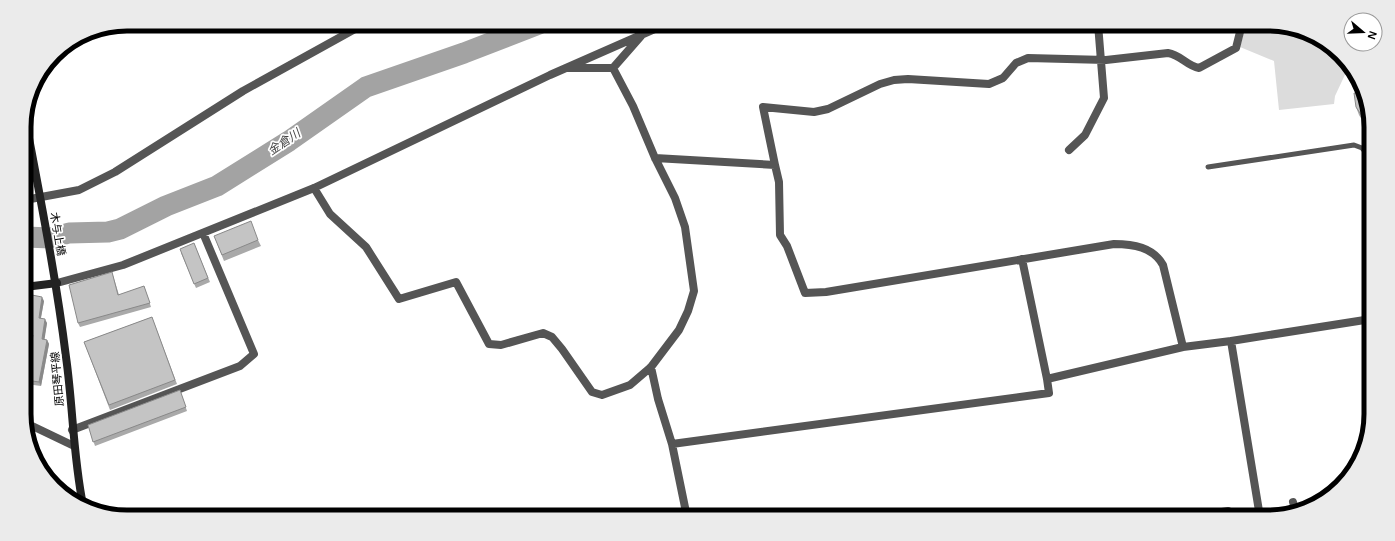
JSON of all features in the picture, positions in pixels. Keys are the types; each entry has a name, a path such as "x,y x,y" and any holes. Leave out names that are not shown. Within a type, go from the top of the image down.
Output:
{"main road":[{"name":"木与上橋","path":"31,148 56,283"},
{"path":"31,286 56,283"},
{"name":"原田琴平線","path":"56,283 68,371 74,446 83,499"}],"street":[{"path":"31,200 41,199 79,190 115,172 243,91 351,31"},
{"path":"56,283 123,265 314,188 565,68 650,31"},
{"path":"1069,150 1085,135 1104,98 1099,31"},
{"path":"1183,347 1163,265 1158,257 1153,253 1129,244 1114,244 840,290 805,294 788,246 780,235 779,182 763,108 814,112 828,109 880,84 894,80 908,79 990,84 1003,78 1016,63 1021,60 1101,60 1168,53 1176,54 1193,67 1199,68 1236,48 1240,31"},
{"path":"565,68 613,68 643,34"},
{"path":"314,188 330,214 366,247 400,299 456,282 489,344 496,346 501,345 543,333 552,337 562,349 592,392 602,395 630,385 651,367 678,330 688,311 694,291 685,227 675,198 655,158 633,106 613,68"},
{"path":"655,158 775,166"},
{"path":"72,430 240,366 254,354 203,233"},
{"path":"672,444 1049,393 1022,259"},
{"path":"1047,379 1183,347 1364,320"},
{"path":"1231,341 1259,510"},
{"path":"651,367 658,399 672,444 686,510"},
{"path":"32,425 74,446"}],"lane":[{"path":"1208,168 1354,146 1362,148 1364,150"}],"shaded area":[{"path":"1244,31 1274,31 1287,33 1305,38 1316,44 1336,59 1346,72 1335,96 1334,104 1279,110 1274,61 1240,47"}],"building":[{"path":"1354,93 1358,93 1363,117 1356,107"},
{"path":"251,221 258,240 222,255 214,236"},
{"path":"194,243 208,278 194,284 180,249"},
{"path":"112,272 118,295 144,286 150,303 78,323 69,285"},
{"path":"31,295 42,297 39,318 45,319 42,339 47,340 39,382 31,381 31,346 33,335 31,335"},
{"path":"152,317 175,380 109,405 84,342"},
{"path":"180,390 186,407 93,442 88,425"}],"waterway":[{"name":"金倉川","path":"31,237 51,238 69,233 108,232 120,229 166,206 217,186 289,141 366,87 464,53 521,31"}]}
